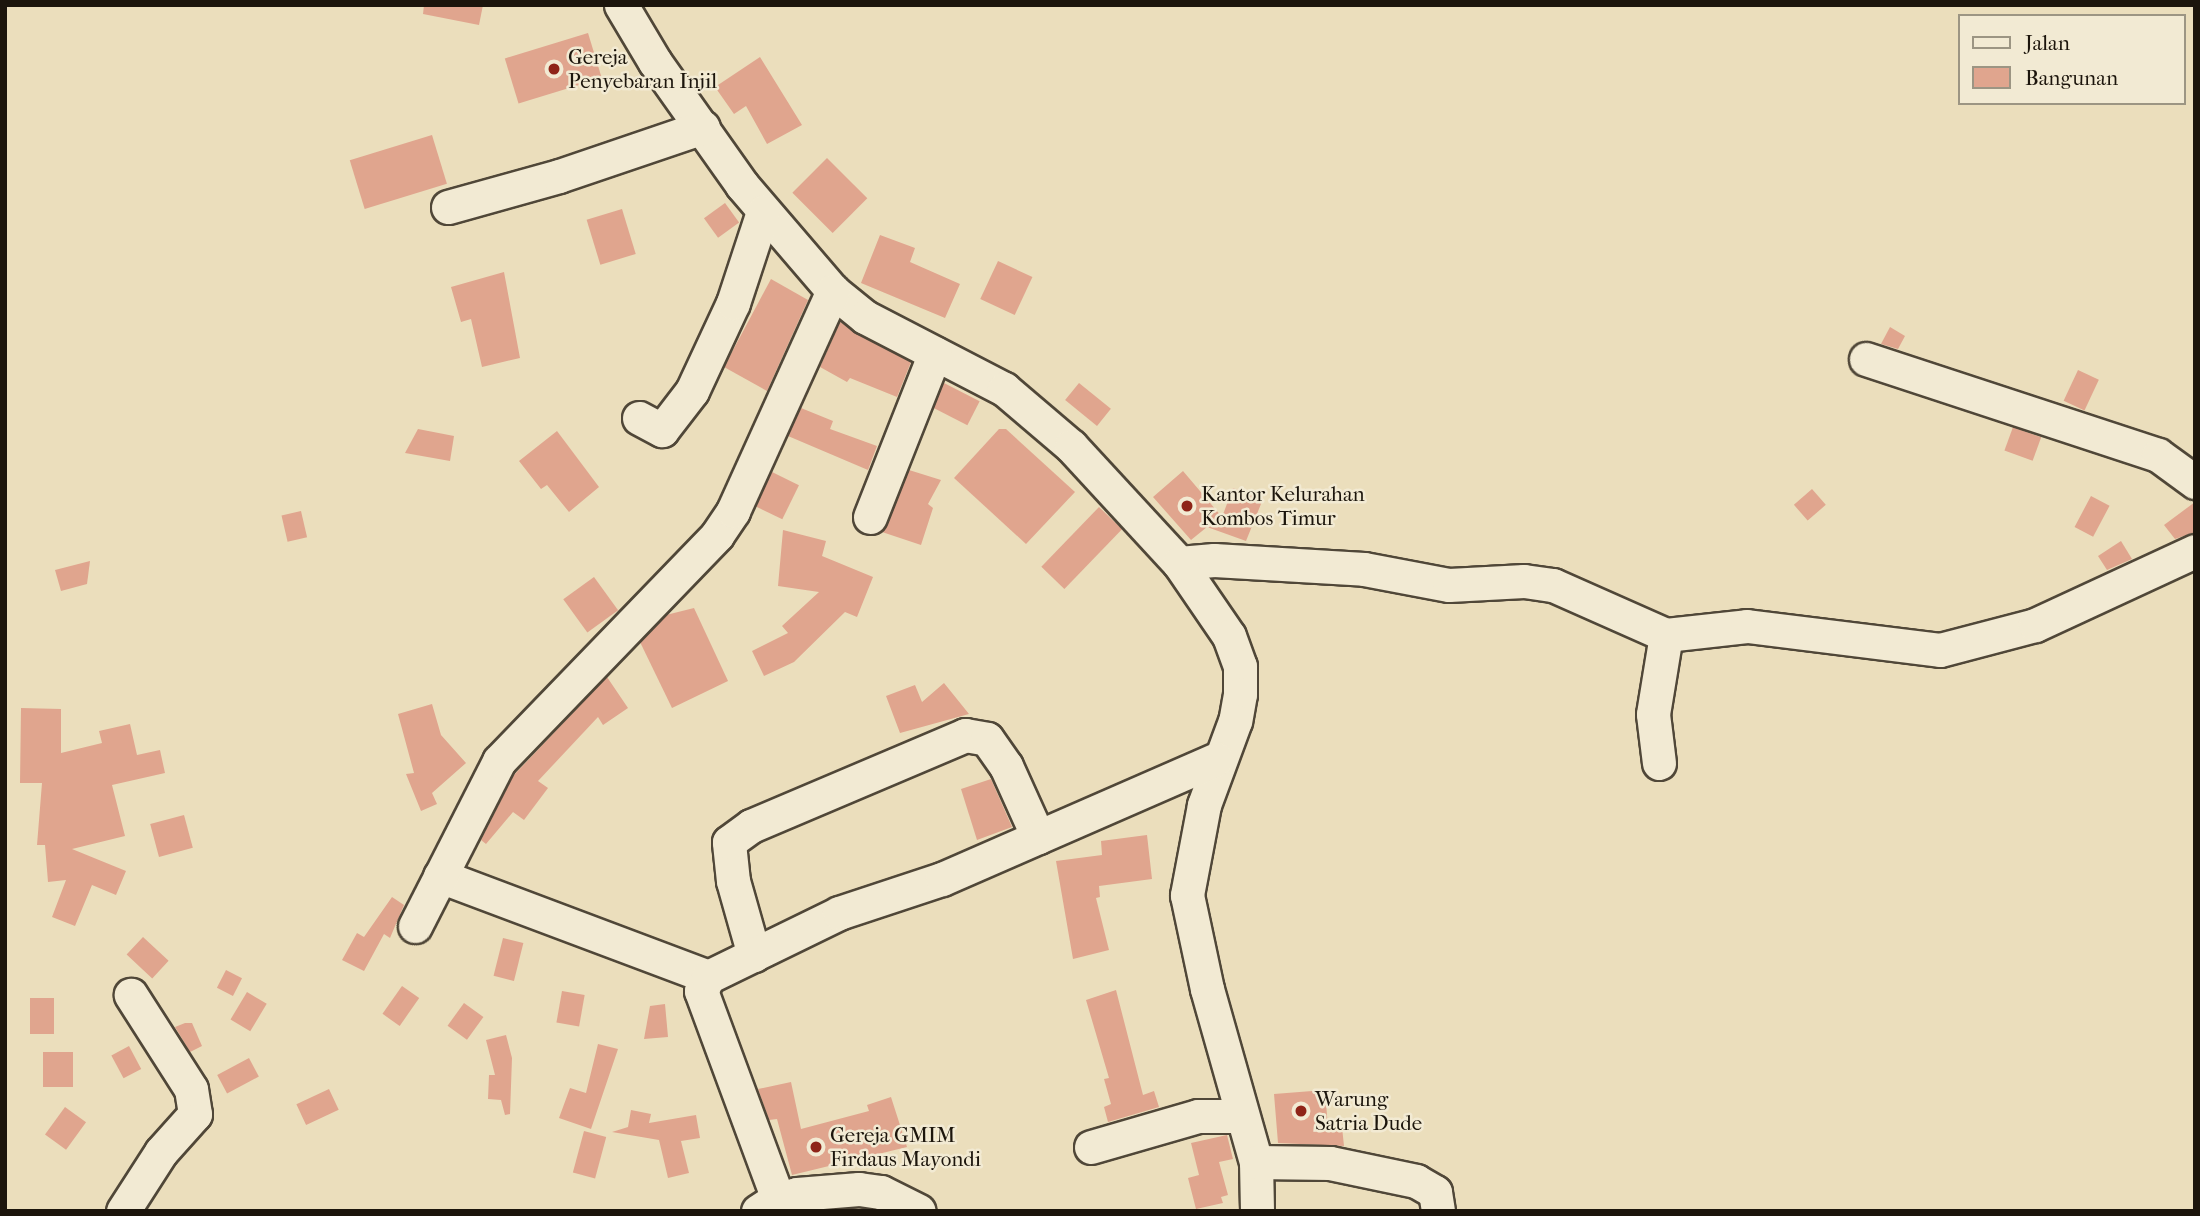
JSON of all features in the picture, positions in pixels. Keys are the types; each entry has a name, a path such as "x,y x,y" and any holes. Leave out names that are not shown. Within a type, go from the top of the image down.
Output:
{"street":[{"path":"621,5 763,212 834,291 866,317 1003,389 1070,446 1179,563 1229,636 1240,666 1235,721 1217,759 1188,895 1191,926 1241,1116 1256,1162 1257,1211"},
{"path":"448,207 559,176 703,127"},
{"path":"639,418 662,430 692,391 733,303 763,212"},
{"path":"415,926 499,761 717,536 733,512 834,291"},
{"path":"870,517 935,353"},
{"path":"1866,359 2158,455 2195,482"},
{"path":"1179,563 1214,560 1364,569 1449,585 1524,581 1553,585 1666,635 1747,626 1940,650 2035,625 2195,551"},
{"path":"1659,763 1653,714 1666,635"},
{"path":"754,955 733,881 729,842 751,826 965,734 987,739 1006,766 1038,837"},
{"path":"919,1211 872,1190 768,1205 701,991 708,977 839,914 942,879 1217,759"},
{"path":"440,876 708,977"},
{"path":"123,1211 161,1152 195,1114 191,1089 131,995"},
{"path":"1091,1147 1198,1116 1241,1116"},
{"path":"1256,1162 1330,1163 1416,1181 1435,1192 1438,1211"}],"building":[{"path":"424,5 483,5 479,25 423,14"},
{"name":"Gereja Penyebaran Injil","path":"588,33 602,78 519,103 505,58"},
{"path":"760,57 802,125 767,144 746,106 734,114 715,87"},
{"path":"432,135 447,184 365,209 350,160"},
{"path":"827,158 867,198 833,233 792,193"},
{"path":"725,203 739,222 718,238 704,218"},
{"path":"622,209 636,254 600,265 587,220"},
{"path":"880,235 915,248 910,262 960,284 945,318 861,283"},
{"path":"998,261 1032,277 1015,315 980,299"},
{"path":"504,272 520,358 482,367 471,319 461,322 451,287"},
{"path":"771,279 808,300 767,391 724,367"},
{"path":"840,322 911,362 897,397 850,378 847,382 820,367"},
{"path":"1890,327 1905,336 1898,349 1881,344"},
{"path":"2078,370 2099,380 2084,411 2064,401"},
{"path":"944,383 980,401 967,425 932,407"},
{"path":"1079,383 1111,409 1097,426 1065,400"},
{"path":"801,408 833,421 830,429 877,446 868,470 788,436"},
{"path":"2013,427 2041,437 2033,461 2004,450"},
{"path":"418,429 454,436 450,461 405,453"},
{"path":"999,429 1006,429 1075,492 1026,544 954,478"},
{"path":"557,431 599,487 569,512 547,485 541,489 519,461"},
{"path":"909,470 941,480 928,504 933,508 921,545 882,532"},
{"path":"1183,471 1222,517 1233,488 1263,499 1246,541 1207,527 1191,540 1153,497"},
{"path":"772,472 799,485 782,519 755,506"},
{"path":"1812,489 1826,505 1808,521 1794,505"},
{"path":"2091,496 2110,506 2093,537 2075,527"},
{"path":"2195,502 2195,532 2175,539 2164,525"},
{"path":"1099,507 1122,529 1064,589 1041,567"},
{"path":"301,511 307,537 288,542 282,515"},
{"path":"783,530 826,541 822,556 873,577 857,617 845,612 794,662 764,676 752,651 788,633 782,626 819,592 778,586"},
{"path":"2121,541 2132,559 2107,570 2098,556"},
{"path":"90,561 87,584 61,591 55,570"},
{"path":"594,577 618,610 587,633 563,599"},
{"path":"694,608 728,681 672,708 640,642 666,615"},
{"path":"607,677 628,708 603,725 598,717 538,781 548,788 524,820 513,812 486,844 481,840 513,776"},
{"path":"944,683 969,714 900,733 886,696 915,685 922,702"},
{"path":"432,704 441,735 466,763 432,793 437,804 421,811 406,774 414,773 398,714"},
{"path":"21,708 61,709 61,753 102,743 99,731 130,724 137,755 160,750 165,773 112,785 125,836 72,849 126,871 116,895 92,885 75,926 52,917 66,880 48,882 45,845 37,845 42,783 20,783"},
{"path":"991,779 1012,827 977,840 961,789"},
{"path":"184,815 193,848 159,857 150,824"},
{"path":"1147,835 1152,879 1099,886 1100,897 1096,898 1109,950 1073,959 1056,861 1102,855 1101,841"},
{"path":"392,897 404,905 390,938 384,934 364,971 342,960 357,933 364,937"},
{"path":"143,937 169,961 152,978 127,955"},
{"path":"503,938 523,943 514,981 494,976"},
{"path":"226,970 242,978 233,996 217,988"},
{"path":"402,986 419,998 400,1026 382,1014"},
{"path":"1116,990 1143,1095 1154,1091 1159,1107 1108,1122 1104,1107 1111,1104 1104,1079 1109,1078 1086,1000"},
{"path":"562,991 585,995 579,1027 556,1023"},
{"path":"247,992 267,1004 250,1031 231,1019"},
{"path":"30,998 54,998 54,1034 30,1034"},
{"path":"464,1003 483,1017 467,1040 448,1026"},
{"path":"665,1004 668,1037 644,1039 650,1006"},
{"path":"192,1023 202,1046 190,1052 175,1027"},
{"path":"506,1035 512,1058 510,1114 505,1115 501,1100 488,1099 489,1075 495,1075 486,1040"},
{"path":"598,1044 618,1049 591,1129 559,1118 570,1088 586,1093"},
{"path":"129,1046 141,1069 124,1078 111,1055"},
{"path":"43,1052 73,1052 73,1087 43,1087"},
{"path":"249,1058 259,1077 227,1093 217,1075"},
{"path":"791,1082 801,1129 869,1111 867,1105 891,1097 907,1147 792,1175 777,1119 769,1120 758,1089"},
{"path":"329,1089 339,1110 306,1125 296,1104"},
{"name":"Warung Satria Dude","path":"1325,1090 1328,1128 1342,1127 1344,1146 1278,1143 1274,1094"},
{"path":"65,1107 86,1122 66,1150 45,1135"},
{"path":"631,1110 651,1114 649,1123 696,1115 700,1138 681,1141 689,1173 668,1178 659,1140 612,1132 628,1127"},
{"path":"584,1131 606,1137 595,1178 573,1173"},
{"path":"1227,1135 1233,1159 1219,1162 1228,1195 1221,1197 1223,1203 1196,1209 1188,1178 1199,1175 1191,1143"}],"place":[{"name":"Gereja Penyebaran Injil","path":"554,69"},
{"name":"Kantor Kelurahan Kombos Timur","path":"1187,506"},
{"name":"Warung Satria Dude","path":"1301,1111"},
{"name":"Gereja GMIM Firdaus Mayondi","path":"816,1147"}]}
